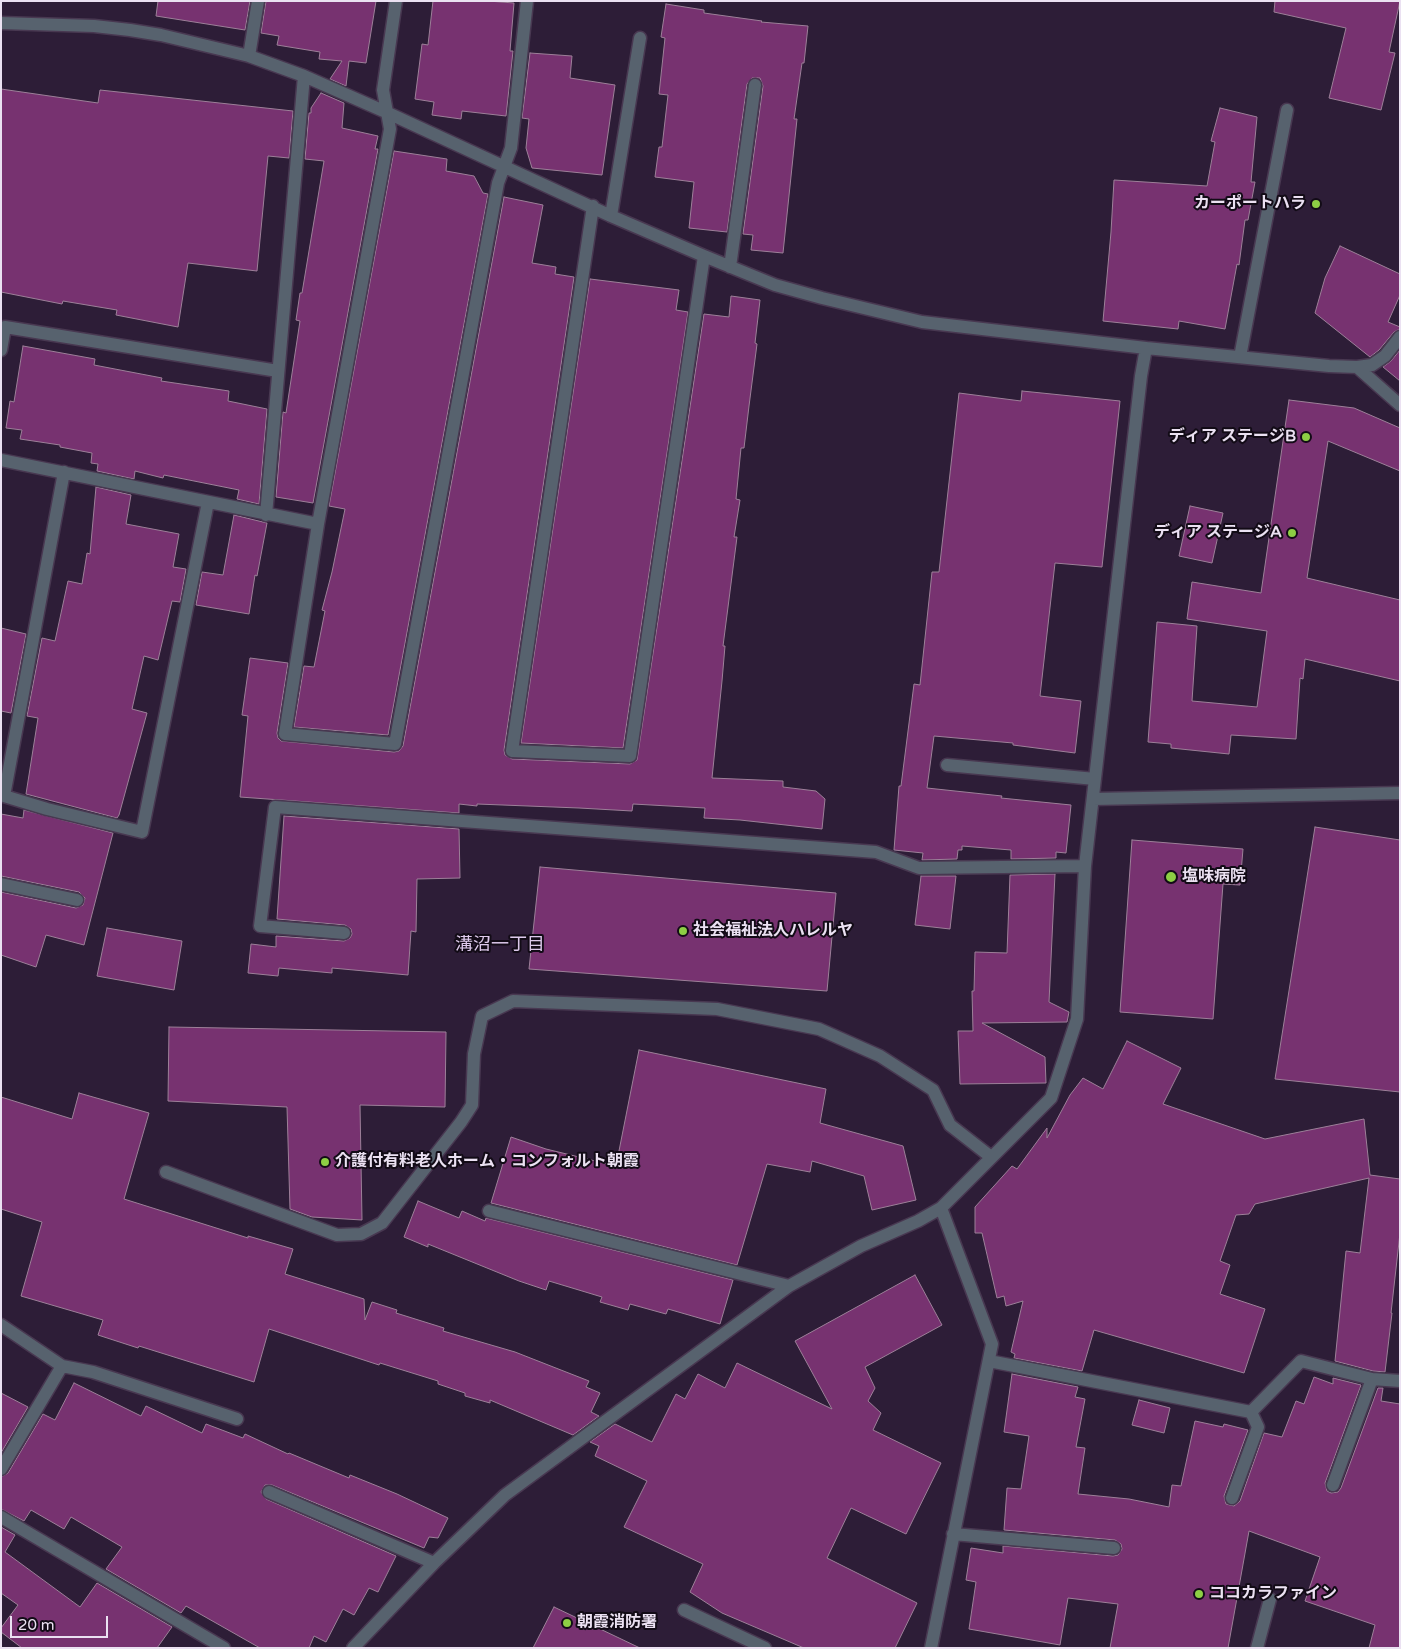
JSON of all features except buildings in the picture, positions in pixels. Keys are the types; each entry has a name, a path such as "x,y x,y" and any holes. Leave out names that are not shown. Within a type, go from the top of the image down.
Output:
{"street":[{"path":"250,56 258,1"},
{"path":"396,1 383,90 390,129 318,524 284,734 395,744 497,193 511,148 526,1"},
{"path":"1,23 94,26 146,32 250,56 304,76 388,112 612,216 730,267 822,298 922,322 1146,348 1357,367 1372,365 1385,356 1400,337"},
{"path":"612,216 640,38"},
{"path":"266,515 304,76"},
{"path":"730,267 755,84"},
{"path":"1240,357 1287,110"},
{"path":"593,206 512,751 630,756 704,256"},
{"path":"1,350 5,327 278,371"},
{"path":"353,1648 434,1563 505,1495 790,1286 861,1246 918,1221 941,1208 1051,1098 1077,1019 1085,866 1141,376 1146,348"},
{"path":"1357,367 1400,405"},
{"path":"1,460 318,524"},
{"path":"64,472 4,796 47,809 142,832 208,502"},
{"path":"947,765 1095,779"},
{"path":"1093,799 1400,793"},
{"path":"344,932 260,926 275,807 876,852 919,868 1085,866"},
{"path":"1,884 77,900"},
{"path":"166,1172 337,1235 361,1234 382,1223 461,1122 472,1105 474,1054 482,1016 513,1001 717,1009 819,1029 880,1056 933,1090 950,1125 991,1157"},
{"path":"931,1648 992,1344 941,1208"},
{"path":"489,1211 790,1286"},
{"path":"1,1325 62,1366 93,1372 237,1419"},
{"path":"989,1361 1250,1412"},
{"path":"1250,1412 1301,1362 1372,1379 1400,1381"},
{"path":"1,1469 62,1366"},
{"path":"1333,1485 1372,1379"},
{"path":"1232,1498 1258,1427 1250,1412"},
{"path":"269,1492 434,1563"},
{"path":"1,1517 224,1648"},
{"path":"954,1534 1114,1548"},
{"path":"1257,1648 1270,1599"},
{"path":"684,1610 765,1648"}],"place":[{"name":"カーポートハラ","path":"1316,204"},
{"name":"ディア ステージB","path":"1306,437"},
{"name":"ディア ステージA","path":"1292,533"},
{"name":"塩味病院","path":"1171,877"},
{"name":"社会福祉法人ハレルヤ","path":"683,931"},
{"name":"介護付有料老人ホーム・コンフォルト朝霞","path":"325,1162"},
{"name":"ココカラファイン","path":"1199,1594"},
{"name":"朝霞消防署","path":"567,1623"}],"district":[{"name":"溝沼一丁目","path":"500,945"}]}
